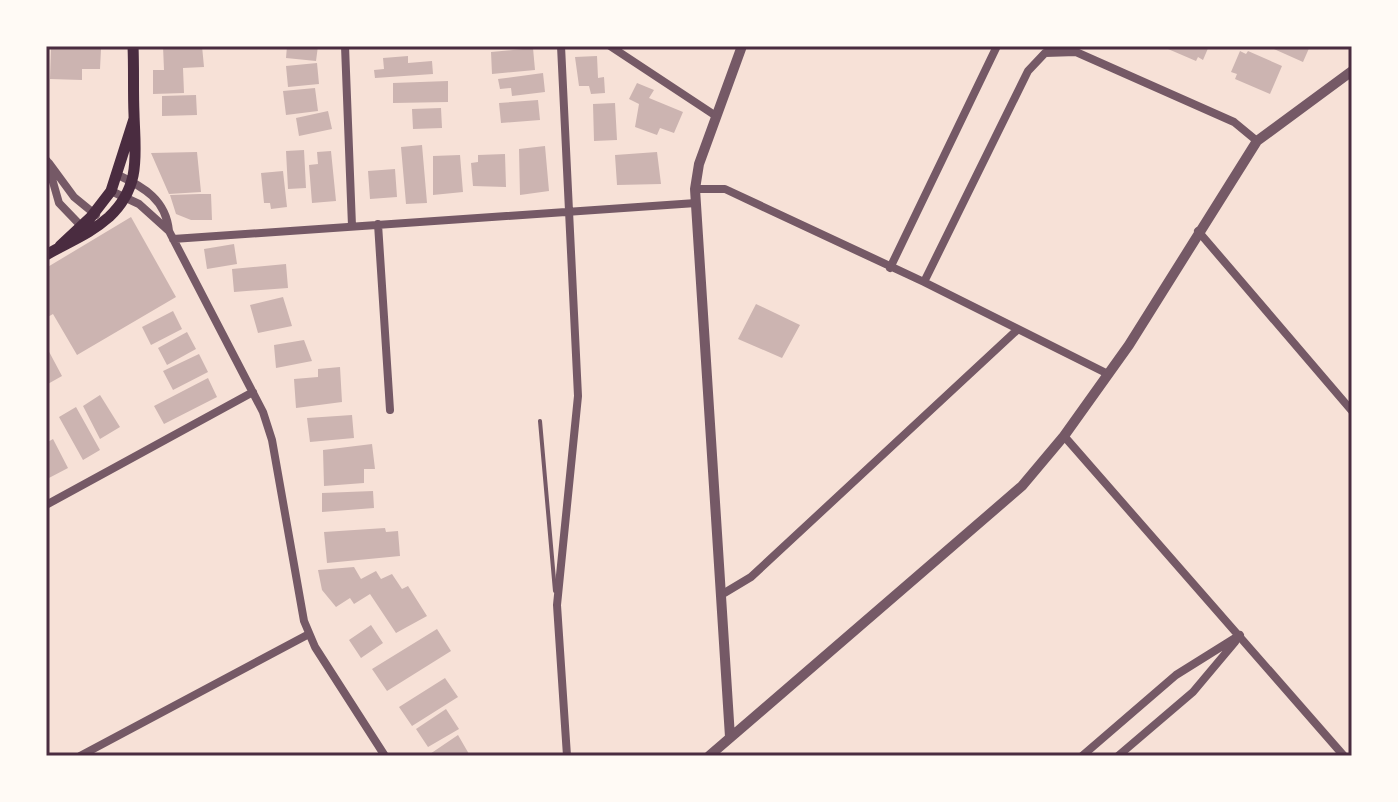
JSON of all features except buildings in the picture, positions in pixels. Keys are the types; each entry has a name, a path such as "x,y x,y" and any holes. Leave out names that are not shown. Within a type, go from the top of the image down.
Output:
{"main road":[{"path":"46,255 85,230 124,197 132,181 138,133 134,119 133,46"},
{"path":"98,218 118,175 134,119"}],"street":[{"path":"345,46 352,226"},
{"path":"561,46 578,396 557,605 567,756"},
{"path":"610,46 716,116"},
{"path":"730,737 695,189 699,164 742,46"},
{"path":"890,268 996,49"},
{"path":"924,282 1028,71 1045,53 1054,50 1076,52 1234,122 1257,141"},
{"path":"709,756 996,511 1064,436 1108,374 1257,141 1352,71"},
{"path":"46,160 59,203"},
{"path":"46,160 69,192 98,218"},
{"path":"118,175 154,197 253,392 272,440 299,603 309,634 385,756"},
{"path":"695,189 725,189 924,282 1016,331 1108,374"},
{"path":"46,191 85,230"},
{"path":"111,191 139,204 171,235 696,203"},
{"path":"378,224 390,410"},
{"path":"1198,231 1352,411"},
{"path":"721,595 751,577 1016,331"},
{"path":"46,505 253,392"},
{"path":"1064,436 1344,756"},
{"path":"80,756 309,634"},
{"path":"1082,756 1176,675 1240,635"},
{"path":"1118,756 1193,692 1240,635"}],"lane":[{"path":"540,421 557,605"}]}
